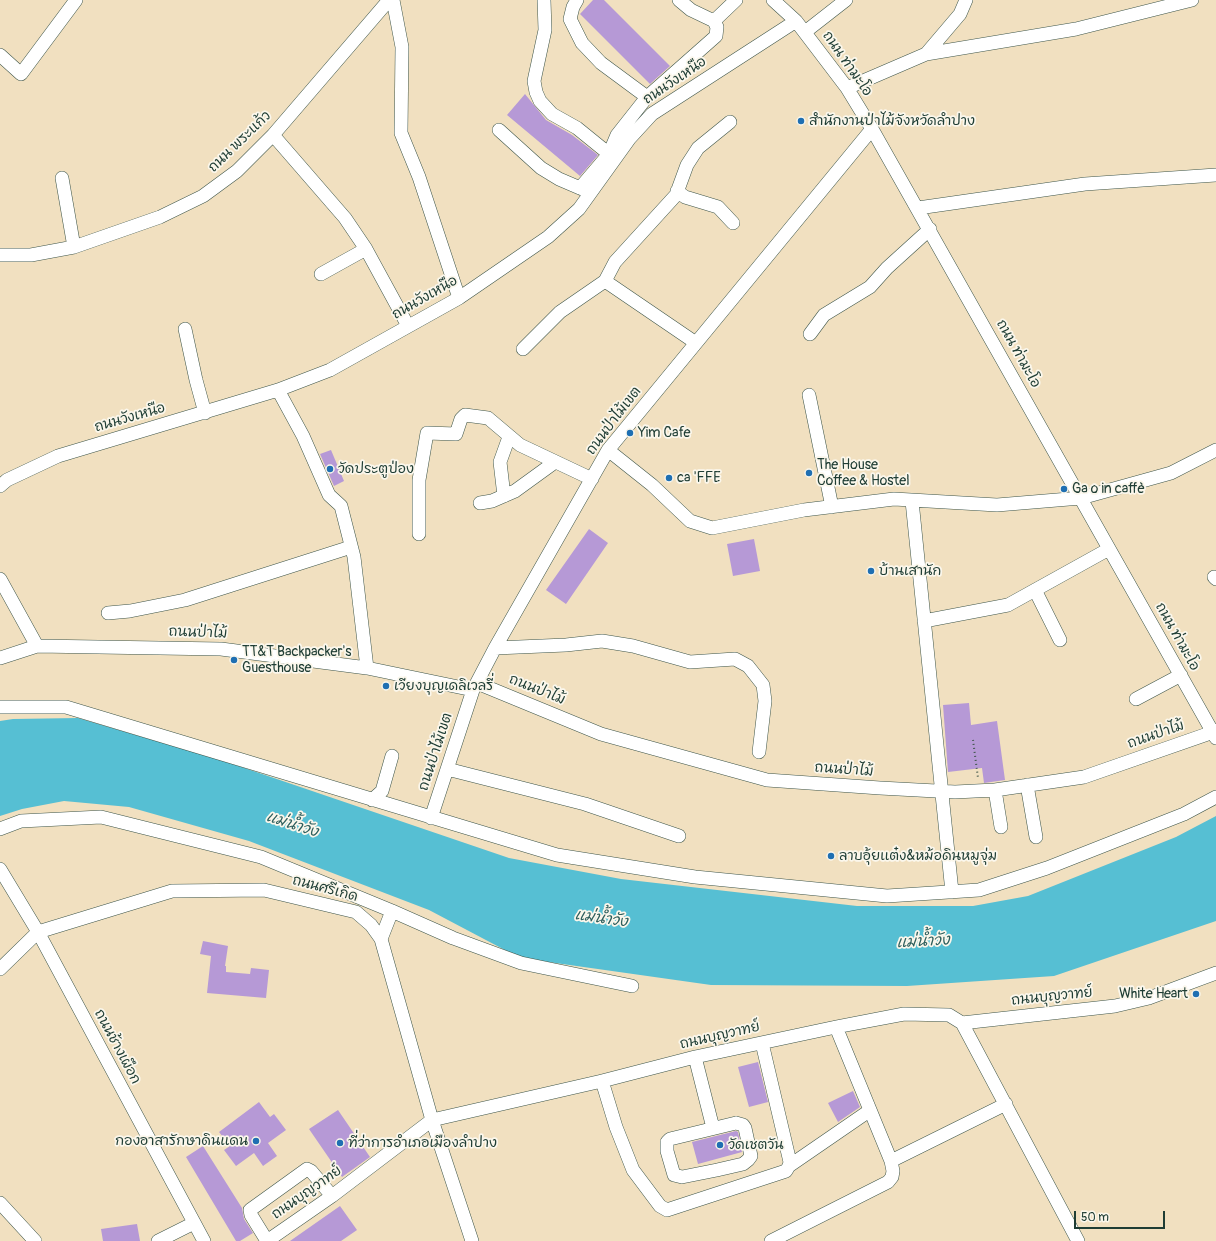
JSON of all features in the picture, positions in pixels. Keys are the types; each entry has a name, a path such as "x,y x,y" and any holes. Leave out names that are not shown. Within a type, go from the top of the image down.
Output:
{"street":[{"path":"0,55 21,74 76,0"},
{"name":"ถนน พระแก้ว","path":"0,255 31,255 74,247 160,217 203,196 237,171 273,135 389,0"},
{"path":"393,0 402,47 401,133 419,177 459,298"},
{"path":"544,0 545,30 534,81 536,92 540,101 552,114 577,128 609,154"},
{"path":"577,0 573,7 570,19 582,43 601,64 647,97"},
{"path":"499,130 541,168 585,191 609,154 617,135 647,97 716,36 717,27 714,21 691,10 679,0"},
{"path":"714,21 736,0"},
{"name":"ถนน ท่ามะโอ","path":"773,0 796,21 805,32 847,88 872,129 1215,734"},
{"path":"926,54 960,14 966,0"},
{"path":"847,88 926,54 1076,28 1192,0"},
{"path":"805,32 837,3"},
{"name":"ถนนวังเหนือ","path":"0,486 7,480 58,456 278,390 330,370 459,298 548,236 579,208 585,191 652,114 796,21"},
{"path":"524,349 543,327 560,312 605,281 615,262 661,213 678,192 687,165 698,148 730,122"},
{"name":"ถนนป่าไม้เขต","path":"431,818 475,687 495,648 608,450 872,129"},
{"path":"273,135 345,218 366,249 408,326"},
{"path":"918,208 1085,184 1216,175"},
{"path":"62,178 74,247"},
{"path":"678,192 685,197 718,207 733,223"},
{"path":"810,334 824,315 870,287 902,254 930,229"},
{"path":"321,274 366,249"},
{"path":"605,281 696,343"},
{"path":"185,329 196,380 205,412"},
{"path":"278,390 303,436 329,495 341,506 351,547 367,668"},
{"path":"809,395 832,507"},
{"path":"419,534 419,480 427,433 456,434 461,419 468,414 488,418 520,445 592,479"},
{"path":"504,496 500,462 509,437"},
{"path":"608,450 652,485 690,521 712,528 804,510 894,499 997,505 1081,498 1171,473 1216,450"},
{"path":"480,503 492,501 516,491 555,462"},
{"path":"912,501 952,892"},
{"path":"108,613 130,612 185,600 351,547"},
{"path":"924,621 1008,605 1109,549"},
{"path":"0,579 37,646"},
{"path":"1035,590 1060,640"},
{"path":"495,648 566,645 602,641 633,646 690,662 735,659 748,666 763,685 765,701 759,752"},
{"name":"ถนนป่าไม้","path":"0,658 37,646 221,649 367,668 475,687 601,734 767,780 880,788 941,790 955,792 980,791 1084,777 1215,734"},
{"path":"1136,699 1181,675"},
{"path":"0,707 66,707 557,855 694,877 887,896 979,890 1047,868 1184,814 1216,797"},
{"path":"372,800 382,791 392,756"},
{"path":"447,769 585,804 679,836"},
{"path":"1027,785 1036,837"},
{"path":"995,790 1001,827"},
{"path":"0,829 21,821 101,817 261,857 453,938 521,962 632,986"},
{"name":"ถนนช้างเผือก","path":"0,869 38,932 204,1241"},
{"name":"ถนนศรีเกิด","path":"38,932 172,891 264,890 356,912 371,924 381,939 432,1120 472,1241"},
{"path":"381,939 392,911"},
{"path":"0,969 38,932"},
{"name":"ถนนบุญวาทย์","path":"267,1241 332,1196 432,1120 602,1081 695,1057 904,1014 949,1015 962,1023 1133,1003 1216,974"},
{"path":"962,1023 1078,1241"},
{"path":"771,1241 888,1182 892,1177 893,1171 891,1161 869,1111 836,1027"},
{"path":"762,1043 790,1162 789,1166"},
{"path":"695,1057 713,1128"},
{"path":"602,1081 616,1127 633,1170 660,1206 667,1210 786,1171 789,1166 869,1111"},
{"path":"891,1161 1006,1104"},
{"path":"736,1123 743,1125 751,1156 748,1160 743,1164 717,1170 682,1177 674,1175 667,1152 667,1142 674,1137 713,1128 736,1123"},
{"path":"267,1241 251,1215 250,1210 307,1169 311,1171 332,1196"},
{"path":"0,1203 35,1241"},
{"path":"158,1241 194,1222"}],"path":[{"path":"973,740 980,791"}],"water":[{"name":"แม่น้ำวัง","path":"78,718 221,760 509,858 621,879 857,906 973,906 1028,896 1176,837 1216,816 1216,921 1054,976 907,986 711,985 520,958 429,910 249,841 129,807 64,801 22,809 0,816 0,721 13,719"}],"building":[{"path":"593,0 604,0 670,66 650,84 580,14"},
{"path":"525,94 546,120 572,135 598,155 580,176 507,115"},
{"path":"331,450 344,481 334,486 320,454"},
{"path":"589,529 608,543 566,604 546,590"},
{"path":"754,539 760,571 733,576 727,544"},
{"path":"969,703 971,725 997,721 1005,780 984,783 982,768 948,772 943,705"},
{"path":"203,941 228,946 225,966 226,972 250,974 251,968 269,970 266,998 207,993 211,956 200,954"},
{"path":"758,1062 768,1102 749,1107 738,1067"},
{"path":"853,1091 860,1107 838,1122 828,1103"},
{"path":"259,1102 270,1117 274,1114 286,1130 268,1143 277,1156 263,1166 254,1153 236,1166 224,1150 230,1146 219,1132"},
{"name":"ที่ว่าการอำเภอเมืองลำปาง","path":"338,1110 370,1157 342,1177 309,1129"},
{"name":"วัดเชตวัน","path":"736,1131 738,1132 742,1152 698,1164 692,1142"},
{"path":"203,1146 242,1208 244,1219 253,1233 240,1241 236,1241 186,1157"},
{"path":"340,1206 357,1230 341,1241 290,1241"},
{"path":"137,1224 140,1241 103,1241 101,1229"}],"place":[{"name":"สำนักงานป่าไม้จังหวัดลำปาง","path":"801,121"},
{"name":"Yim Cafe","path":"630,433"},
{"name":"วัดประตูป่อง","path":"330,469"},
{"name":"The House Coffee & Hostel","path":"809,473"},
{"name":"ca 'FFE","path":"669,478"},
{"name":"Ga o in caffè","path":"1064,489"},
{"name":"บ้านเสานัก","path":"871,571"},
{"name":"TT&T Backpacker's Guesthouse","path":"234,660"},
{"name":"เวียงบุญเดลิเวลรี่","path":"386,686"},
{"name":"ลาบอุ้ยแต๋ง&หม้อดินหมูจุ่ม","path":"831,856"},
{"name":"White Heart","path":"1196,994"},
{"name":"กองอาสารักษาดินแดน","path":"256,1141"},
{"name":"ที่ว่าการอำเภอเมืองลำปาง","path":"340,1143"},
{"name":"วัดเชตวัน","path":"720,1145"}]}
